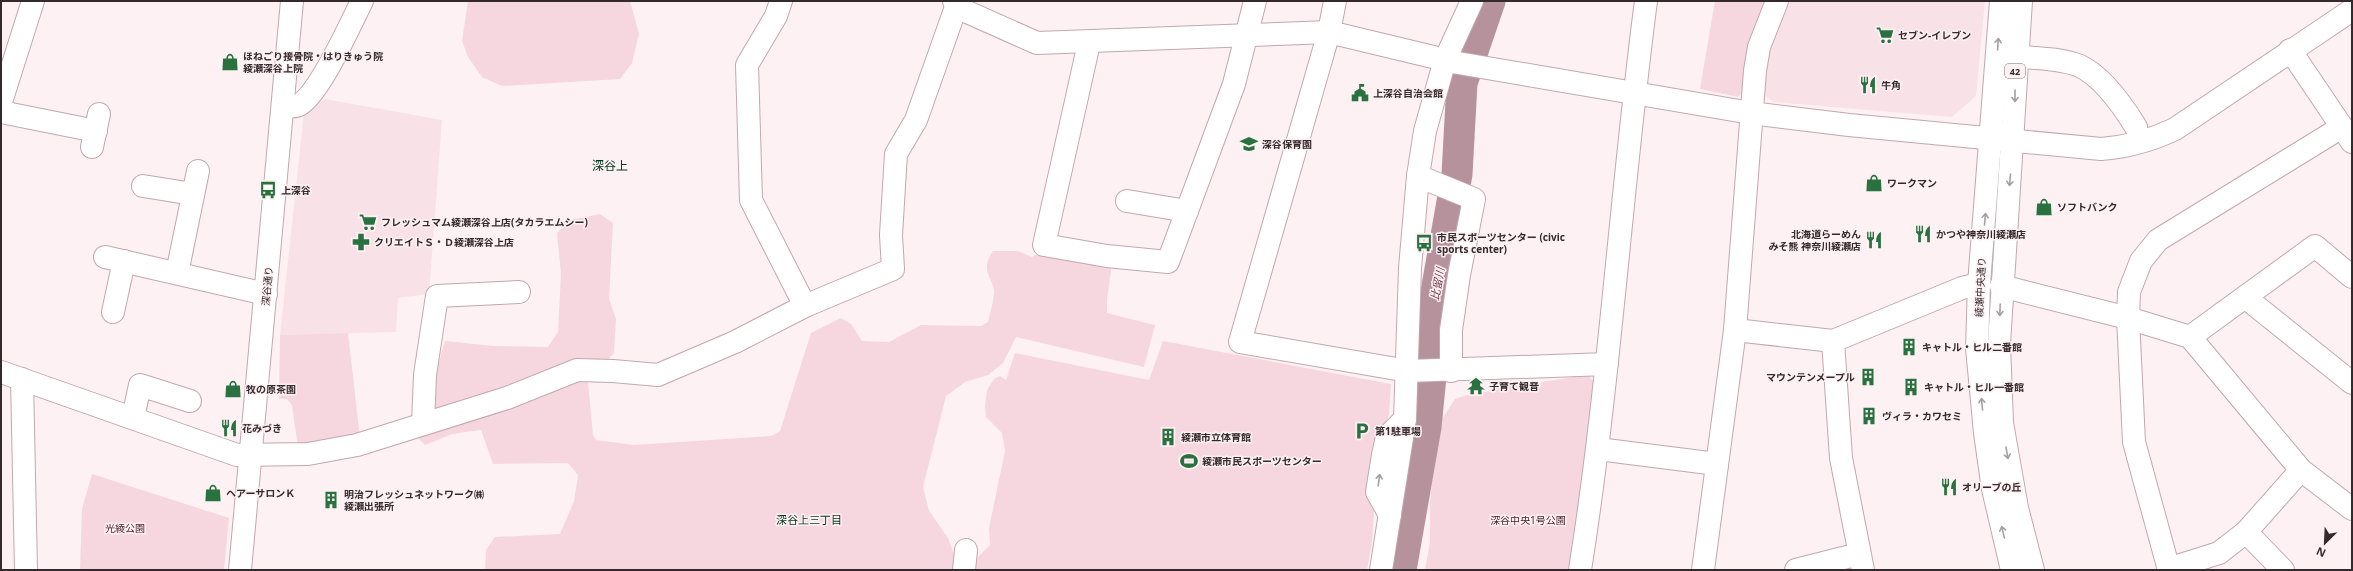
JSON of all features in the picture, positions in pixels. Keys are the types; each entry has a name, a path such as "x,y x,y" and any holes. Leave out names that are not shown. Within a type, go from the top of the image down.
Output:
{"street":[{"path":"3,91 33,1"},
{"name":"深谷通り","path":"240,570 284,107 292,1"},
{"path":"284,107 298,106 306,100 319,82 362,1"},
{"path":"781,1 776,16 747,65 751,200 805,306"},
{"path":"1089,43 1044,245 1107,256 1168,262 1234,84 1255,1"},
{"path":"1335,1 1329,32 1240,342 1431,371 1607,364"},
{"path":"1431,371 1410,295 1418,176 1426,131 1472,1"},
{"path":"1580,570 1598,449 1646,1"},
{"path":"1702,570 1734,330 1751,113 1759,47 1778,1"},
{"name":"綾瀬中央通り","path":"2001,1 1979,284 1977,348 1985,433 1993,489 2012,570"},
{"name":"綾瀬中央通り","path":"2021,1 2001,286 1999,344 2002,423 2017,508 2033,570"},
{"path":"1,372 237,455 251,456 308,454 357,445 507,398 577,370 658,375 736,342 805,306 893,269 891,235 896,154 916,120 955,4 1037,43 1089,43 1329,32 1452,61 1751,113 1991,139 2101,149 2127,147 2153,140 2175,129 2290,50 2352,10"},
{"path":"2290,50 2347,135 2158,240 2141,261 2128,292 2128,318 2134,442 2168,570 2219,554 2246,532 2300,470"},
{"path":"2016,56 2062,61 2081,66 2098,79 2136,127"},
{"path":"1,112 96,131"},
{"path":"177,273 198,171"},
{"path":"1381,570 1405,419 1451,330 1459,275 1474,199 1418,176"},
{"path":"143,186 193,194"},
{"path":"1127,201 1187,211"},
{"path":"2190,337 2246,298 2315,246 2352,277"},
{"path":"112,312 115,259 266,294"},
{"path":"1734,330 1833,341 1962,288 1979,284"},
{"path":"2001,286 2128,318 2190,337 2300,470 2352,509"},
{"path":"422,424 425,375 437,296 519,292"},
{"path":"2246,298 2352,382"},
{"path":"1796,570 1861,562 1840,458 1833,341"},
{"path":"22,379 26,570"},
{"path":"133,418 140,385 190,401"},
{"path":"1598,449 1717,464"},
{"path":"2246,532 2283,570"}],"shaded area":[{"path":"1787,1 1985,1 1976,96 1952,117 1773,102 1763,94 1765,66"},
{"path":"325,99 442,120 429,294 398,298 396,332 280,335 304,112"}],"green space":[{"path":"468,1 630,1 639,34 632,63 620,79 502,86 482,77 468,57 462,41"},
{"path":"1715,1 1772,1 1743,92 1738,97 1700,89"},
{"path":"600,214 613,223 609,299 616,319 614,353 588,382 593,435 596,440 634,445 771,436 780,431 811,333 841,318 851,324 862,341 889,342 921,325 981,326 988,322 994,297 994,288 987,270 989,258 993,251 1018,251 1032,257 1040,252 1112,263 1107,300 1107,313 1155,325 1144,367 1016,337 1003,363 988,375 965,382 946,396 923,487 929,511 948,538 956,560 956,570 485,570 486,550 495,537 560,534 574,501 578,475 568,463 493,464 481,430 452,434 425,445 417,437 445,341 494,346 548,347 558,332 561,274 557,233 571,220"},
{"path":"348,333 360,438 298,448 292,405 287,399 279,399 280,335"},
{"name":"綾瀬市民スポーツセンター","path":"1163,341 1391,384 1389,415 1379,444 1372,542 1367,570 971,570 971,564 990,545 989,528 1005,451 1002,433 986,417 985,406 987,390 994,379 1000,376 1006,380 1015,353 1149,380"},
{"name":"深谷中央1号公園","path":"1588,375 1596,384 1571,570 1425,570 1430,542 1430,501 1438,430 1442,419 1455,399 1514,384 1526,384 1541,387 1541,382"},
{"name":"光綾公園","path":"92,474 229,518 224,570 80,570 82,509"}],"waterway":[{"name":"比留川","path":"1401,570 1426,427 1433,356 1434,303 1457,174 1462,83 1490,1"}],"place":[{"name":"セブン-イレブン","path":"1885,35"},
{"name":"ほねごり接骨院・はりきゅう院 綾瀬深谷上院","path":"230,62"},
{"name":"牛角","path":"1868,85"},
{"name":"上深谷自治会館","path":"1360,93"},
{"name":"深谷保育園","path":"1249,144"},
{"name":"ワークマン","path":"1874,183"},
{"name":"上深谷","path":"268,190"},
{"name":"ソフトバンク","path":"2044,207"},
{"name":"フレッシュマム綾瀬深谷上店(タカラエムシー)","path":"368,222"},
{"name":"かつや神奈川綾瀬店","path":"1923,234"},
{"name":"北海道らーめん みそ熊 神奈川綾瀬店","path":"1874,240"},
{"name":"クリエイトＳ・Ｄ綾瀬深谷上店","path":"361,242"},
{"name":"市民スポーツセンター (civic sports center)","path":"1424,243"},
{"name":"キャトル・ヒル二番館","path":"1909,347"},
{"name":"マウンテンメープル","path":"1868,377"},
{"name":"子育て観音","path":"1476,386"},
{"name":"キャトル・ヒル一番館","path":"1911,387"},
{"name":"牧の原茶園","path":"233,389"},
{"name":"ヴィラ・カワセミ","path":"1869,416"},
{"name":"花みづき","path":"229,428"},
{"name":"第1駐車場","path":"1362,431"},
{"name":"綾瀬市立体育館","path":"1168,437"},
{"name":"綾瀬市民スポーツセンター","path":"1189,461"},
{"name":"オリーブの丘","path":"1949,487"},
{"name":"ヘアーサロンＫ","path":"213,493"},
{"name":"明治フレッシュネットワーク㈱ 綾瀬出張所","path":"331,500"}],"district":[{"name":"深谷上","path":"610,165"},
{"name":"深谷上三丁目","path":"809,519"}]}
